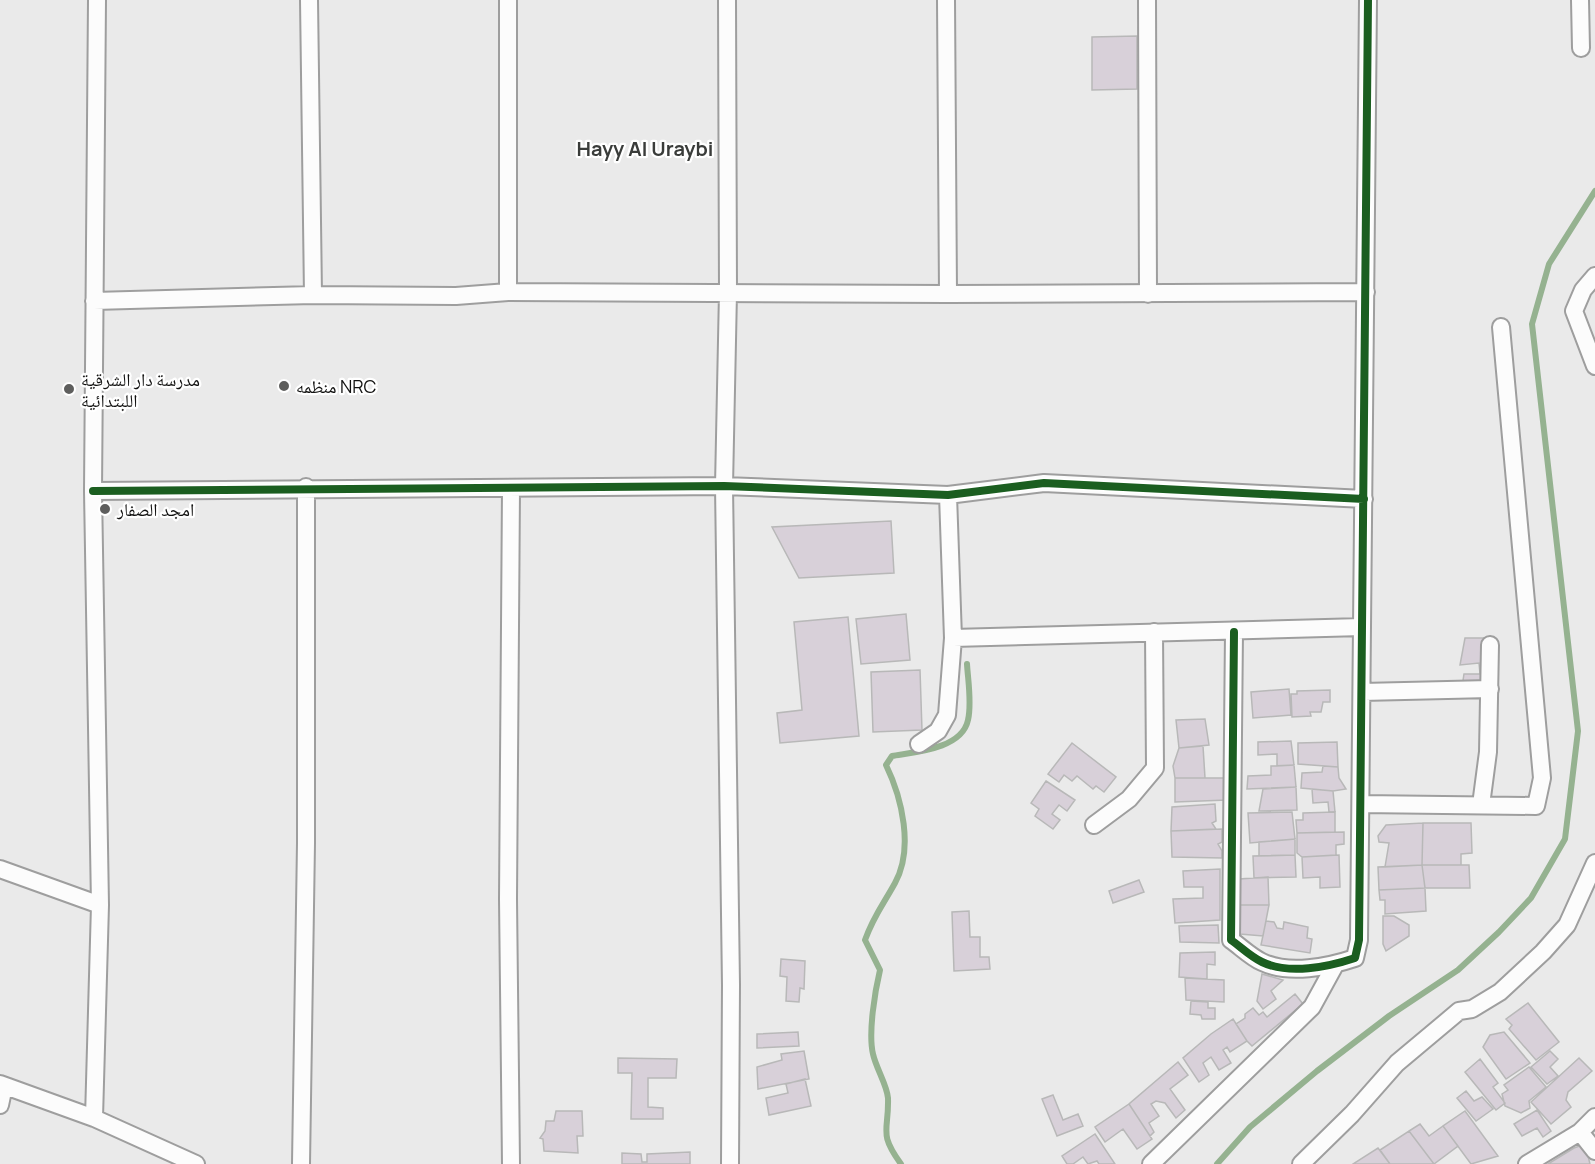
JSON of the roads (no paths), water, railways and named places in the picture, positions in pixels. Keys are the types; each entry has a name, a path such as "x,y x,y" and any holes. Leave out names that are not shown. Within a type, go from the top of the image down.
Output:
{"street":[{"path":"94,1118 100,905 93,490 98,0"},
{"path":"309,0 313,295"},
{"path":"508,0 508,292"},
{"path":"727,0 728,292 724,486 731,985 730,1164"},
{"path":"946,0 948,294"},
{"path":"1147,0 1148,294"},
{"path":"1233,632 1232,940 1263,963 1297,969 1335,965 1355,958 1359,940 1368,0"},
{"path":"1580,0 1581,48"},
{"path":"1595,276 1582,290 1574,311 1593,351 1595,366"},
{"path":"94,300 313,295 456,296 508,292 948,294 1366,292"},
{"path":"1361,804 1536,806 1542,778 1501,327"},
{"path":"93,490 724,486 948,495 1044,483 1364,499"},
{"path":"301,1164 306,843 306,487"},
{"path":"511,1164 508,887 512,489"},
{"path":"919,744 938,731 947,715 953,638 948,495"},
{"path":"953,638 1362,627"},
{"path":"1094,825 1129,799 1155,768 1154,632"},
{"path":"1480,805 1488,752 1490,645"},
{"path":"1362,692 1490,689"},
{"path":"1301,1164 1352,1113 1397,1063 1459,1011 1472,1009 1500,992 1543,952 1567,925 1595,862"},
{"path":"0,869 100,905"},
{"path":"1151,1164 1312,1007 1335,965"},
{"path":"0,1105 2,1085 94,1118 192,1163"},
{"path":"1527,1164 1580,1132 1595,1117"},
{"path":"1580,1132 1595,1151"}],"waterway":[{"path":"1217,1164 1250,1127 1317,1071 1389,1016 1458,970 1499,932 1531,898 1565,839 1578,731 1532,324 1549,264 1595,191"},
{"path":"901,1164 887,1138 888,1098 873,1054 872,1024 880,970 865,940 901,870 904,855 905,839 901,808 886,765 892,756 936,747 957,737 964,730 970,706 967,664"}],"place":[{"name":"منظمه NRC","path":"284,386"},
{"name":"مدرسة دار الشرقية اللبتدائية","path":"69,389"},
{"name":"امجد الصفار","path":"105,509"}],"district":[{"name":"Hayy Al Uraybi","path":"645,148"}]}
